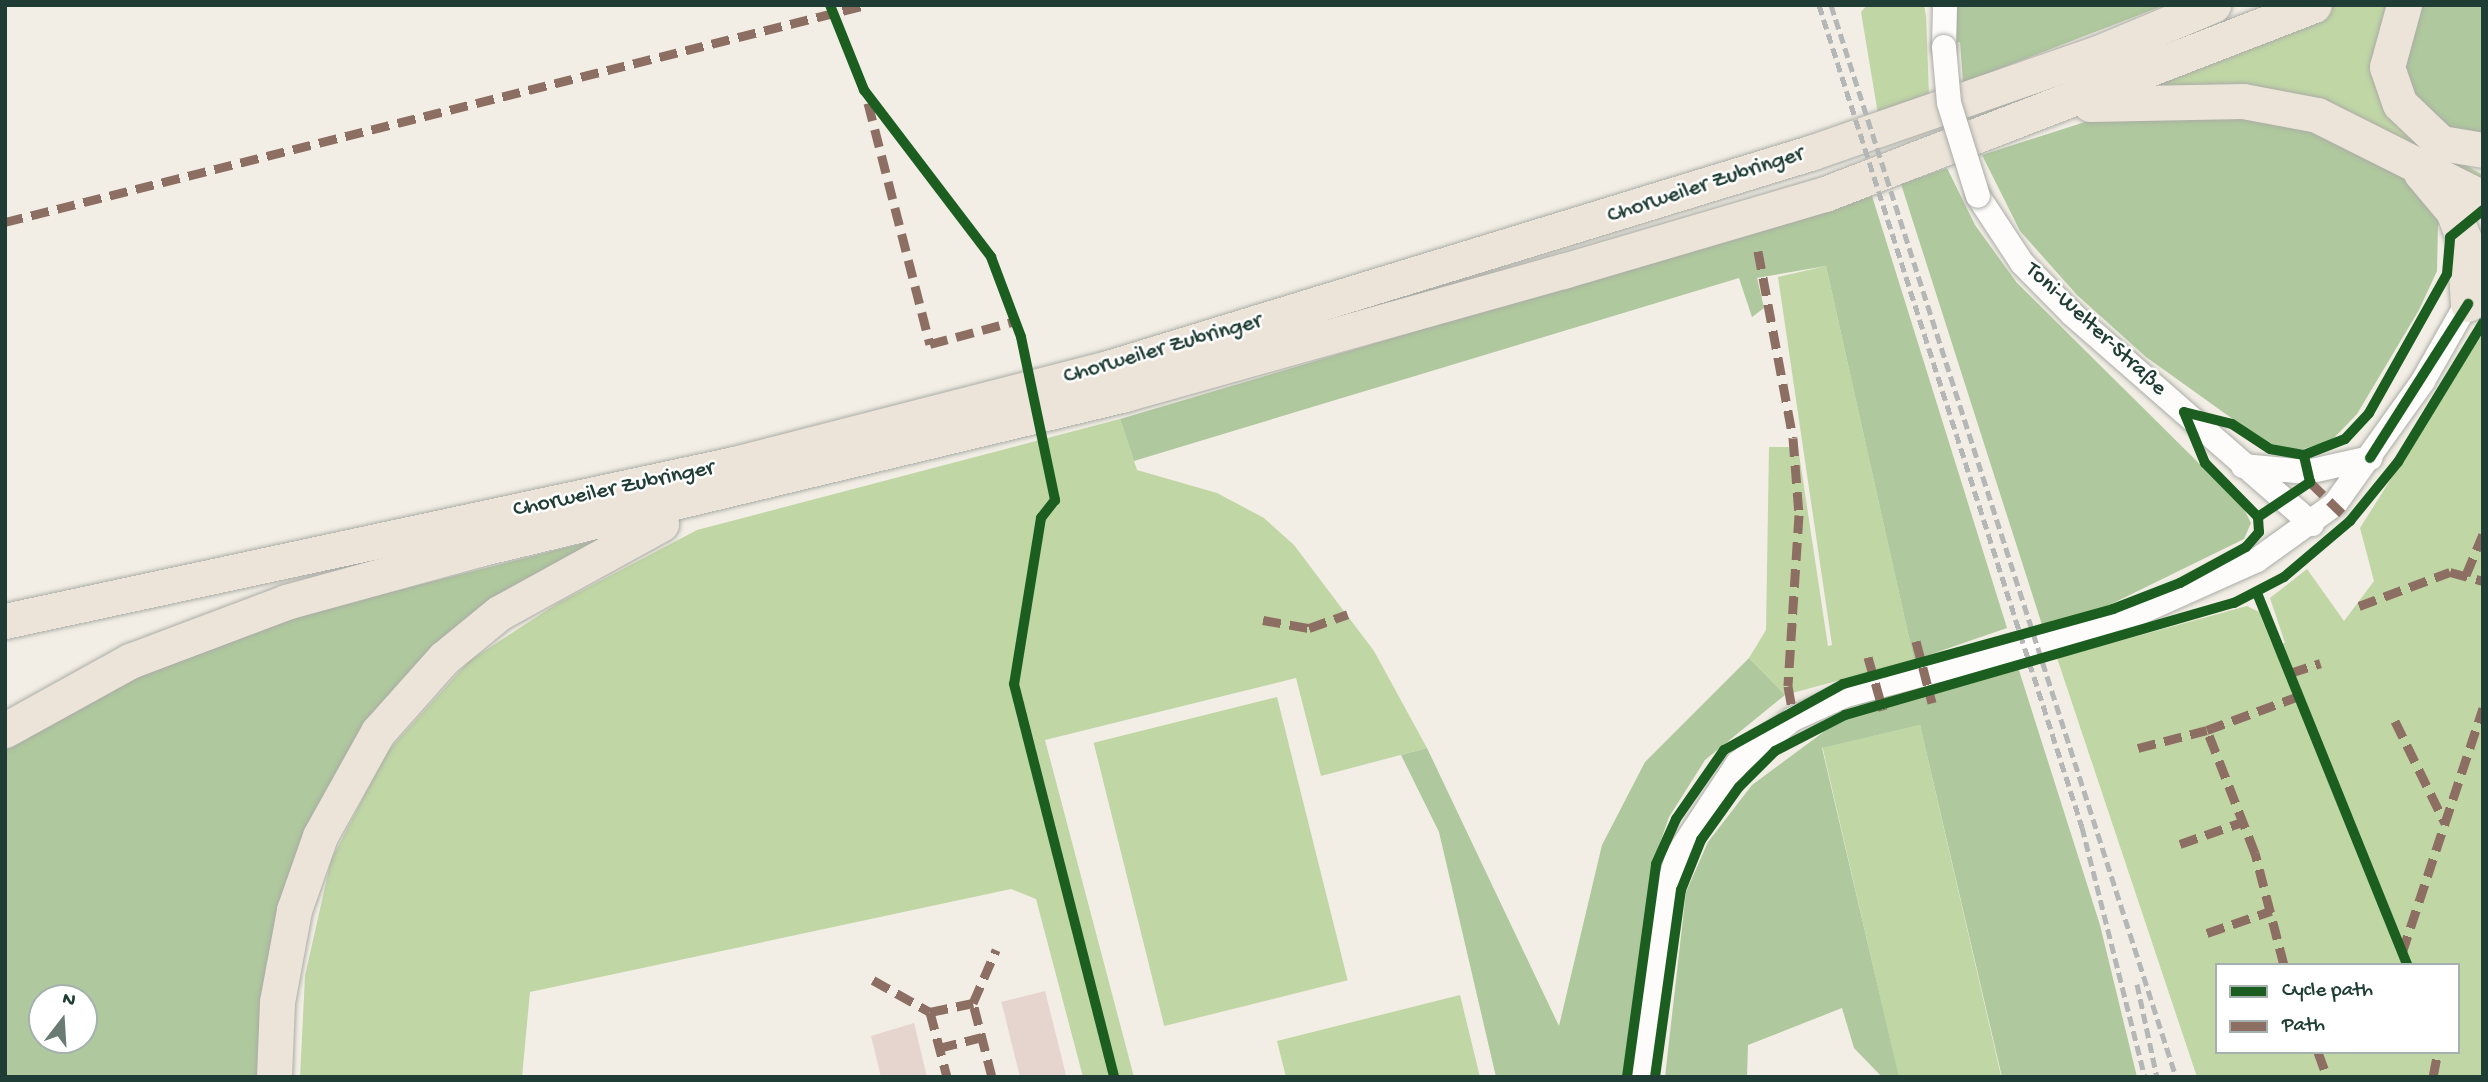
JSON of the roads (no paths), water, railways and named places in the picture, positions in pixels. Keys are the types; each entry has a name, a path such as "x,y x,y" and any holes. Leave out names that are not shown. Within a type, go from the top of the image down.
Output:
{"highway":[{"path":"2098,53 2183,5"},
{"name":"Chorweiler Zubringer","path":"5,621 734,464 1108,368 1550,237 2098,53 2213,5"},
{"name":"Chorweiler Zubringer","path":"5,730 130,661 286,602 478,549 738,491 1125,394 1825,194 2314,5"},
{"path":"2404,5 2390,41 2390,79 2400,104 2441,143 2483,168"},
{"path":"2062,104 2243,101 2317,115 2404,155 2483,198"},
{"path":"2441,143 2483,150"},
{"path":"2404,155 2454,211 2478,289"},
{"name":"Chorweiler Zubringer","path":"274,1077 277,1002 294,909 320,836 378,732 444,658 499,613 619,542 738,491"}],"street":[{"name":"Toni-Welter-Straße","path":"1945,5 1944,47 1949,103 1978,196 2022,263 2072,314 2312,524"},
{"path":"1640,1077 1662,908 1678,854 1738,763 1793,719 1846,695 2065,639 2175,602 2312,524 2370,458 2478,289"},
{"path":"2243,466 2308,472 2370,458"}],"railway":[{"path":"1819,5 2082,827 2145,1077"},
{"path":"1831,5 2176,1077"},
{"path":"2137,984 2157,1077"}]}
